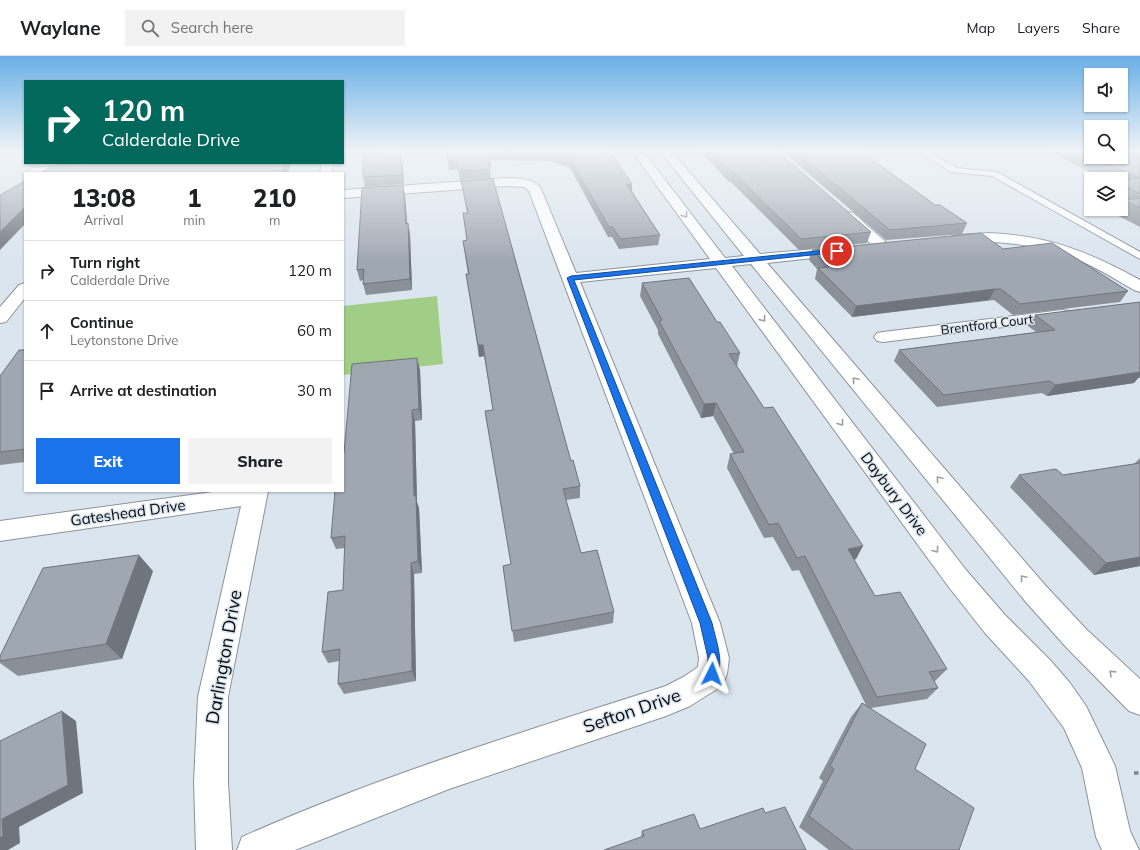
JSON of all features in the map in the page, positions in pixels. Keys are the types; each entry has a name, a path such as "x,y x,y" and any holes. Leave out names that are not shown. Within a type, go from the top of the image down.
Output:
{"street":[{"name":"Sefton Drive","path":"344,194 432,187"},
{"name":"Sefton Drive","path":"255,850 303,828 448,772 666,701 686,693 701,684 712,674 714,658 706,623 571,278 537,193 532,187"},
{"name":"Daybury Drive","path":"664,187 957,578 994,624 1040,671 1075,717 1098,766 1114,837 1121,850"},
{"path":"694,187 754,260 1035,592 1076,638 1140,700"},
{"path":"836,206 883,246"},
{"path":"944,241 974,238 998,238 1047,245 1089,259 1140,287"},
{"path":"571,278 898,245"},
{"path":"0,318 24,289"},
{"name":"Brentford Court","path":"882,337 1078,313"},
{"name":"Gateshead Drive","path":"0,531 256,493"},
{"name":"Darlington Drive","path":"214,850 211,782 213,697 256,493"}],"lane":[{"path":"1017,187 1140,256"}],"green space":[{"path":"437,296 443,364 344,375 344,306"}],"building":[{"path":"14,187 24,187 24,208 0,232 0,195"},
{"path":"403,187 406,224 408,223 410,279 363,284 364,269 357,270 362,188"},
{"path":"462,187 495,187 571,461 573,460 580,486 563,489 581,553 597,550 614,612 512,631 503,566 511,564 485,411 493,410 483,345 478,345 466,274 469,274 463,241 467,240 463,213 468,213"},
{"path":"586,187 628,187 660,235 620,239 613,227 609,227"},
{"path":"748,187 819,187 871,232 801,239"},
{"path":"838,187 910,187 935,205 940,205 967,223 890,230"},
{"path":"1128,187 1140,187 1140,194 1128,188"},
{"path":"1140,198 1140,208 1128,202 1128,200"},
{"path":"981,233 1003,249 1052,243 1128,291 1020,304 1001,289 995,289 856,306 818,268 829,267 812,250"},
{"path":"689,278 717,322 720,322 740,353 729,354 764,408 773,407 863,546 848,549 875,596 900,592 947,669 929,672 938,688 877,697 805,556 797,558 778,523 769,525 730,454 744,452 716,403 704,404 659,321 662,320 642,283"},
{"path":"1140,302 1140,372 1055,385 1050,381 944,395 899,350 1055,330 1035,315"},
{"path":"19,350 24,350 24,449 0,452 0,376"},
{"path":"417,358 419,409 412,410 414,496 416,496 418,561 411,563 412,671 338,684 340,649 322,652 328,592 343,590 345,536 331,538 335,492 344,492 344,453 352,364"},
{"path":"1140,463 1140,557 1106,563 1019,475 1056,469 1063,475"},
{"path":"139,555 106,644 0,661 0,656 43,568"},
{"path":"862,703 926,744 915,769 974,808 959,850 853,850 809,816 834,769 830,766"},
{"path":"62,711 68,785 2,819 3,836 0,838 0,741"},
{"path":"785,807 806,850 604,850 644,836 642,831 694,814 700,829 763,808 765,813"}],"route":[{"path":"712,674 714,658 706,623 571,278 837,251"}]}
